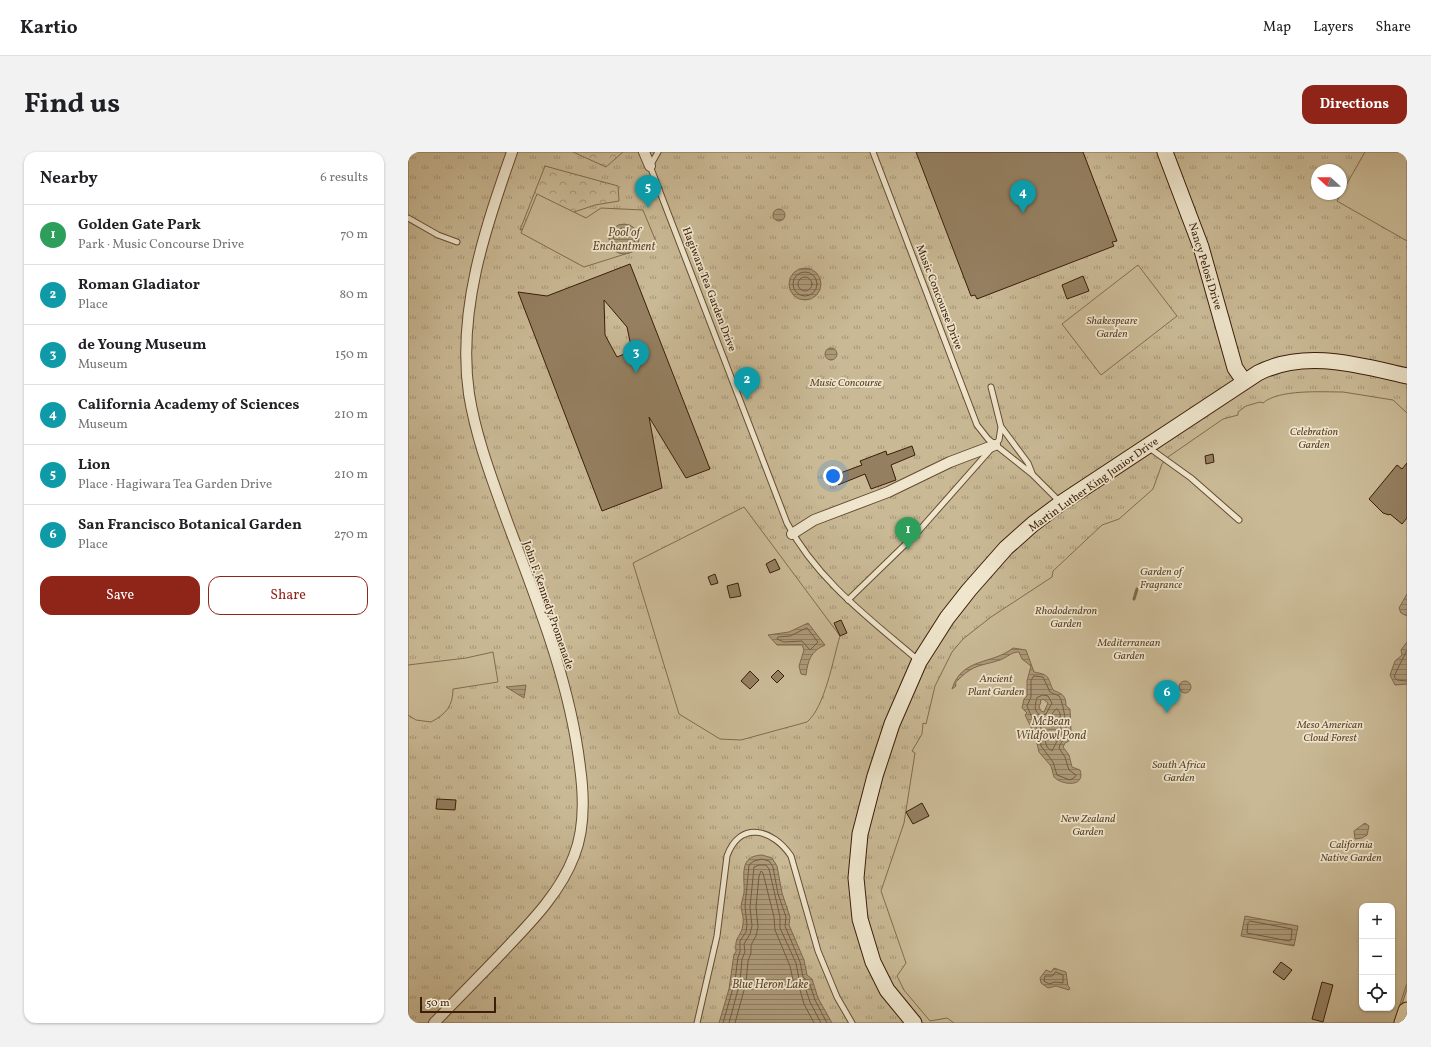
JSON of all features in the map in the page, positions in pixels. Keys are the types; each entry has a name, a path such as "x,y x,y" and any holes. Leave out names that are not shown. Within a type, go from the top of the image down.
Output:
{"main road":[{"path":"1403,1023 1407,1011"}],"street":[{"name":"John F. Kennedy Promenade","path":"434,1023 524,929 555,891 574,857 578,845 582,819 582,791 578,752 566,691 546,627 482,448 469,392 467,342 474,284 485,233 512,152"},
{"name":"Hagiwara Tea Garden Drive","path":"644,152 650,166"},
{"name":"Nancy Pelosi Drive","path":"1165,152 1201,247 1235,368 1244,381"},
{"name":"Martin Luther King Junior Drive","path":"914,1023 887,990 870,954 863,933 858,905 856,865 863,820 880,758 901,701 919,662 947,618 985,571 1019,536 1061,503 1244,381 1272,366 1303,359 1325,360 1407,376"},
{"path":"792,534 814,520 888,492 950,462 994,445"}],"lane":[{"path":"650,166 658,152"},
{"name":"Music Concourse Drive","path":"873,152 969,407 982,433 994,445 1032,474 1061,503"},
{"name":"Hagiwara Tea Garden Drive","path":"650,166 780,507 792,534 816,568 848,600 919,662"},
{"path":"408,218 438,235 456,242"},
{"path":"991,387 1002,427 1028,463 1032,474"},
{"path":"848,600 916,534 994,445 1001,436 1002,427"},
{"path":"1147,446 1191,478 1239,520"},
{"path":"698,1023 717,936 727,856 730,848 739,837 744,834 756,832 774,838 781,843 790,856 818,951 830,983 852,1023"}],"green space":[{"path":"408,152 1407,152 1407,989 1396,1023 408,1023"},
{"path":"573,152 623,152 606,167"},
{"path":"1365,152 1407,152 1407,241 1337,201 1347,200 1347,184"},
{"path":"545,166 618,186 619,201 595,205 520,230"},
{"path":"537,194 586,218 601,208 643,210 657,244 584,267 521,233"},
{"name":"Shakespeare Garden","path":"1138,265 1177,316 1101,375 1062,324"},
{"path":"1313,392 1343,392 1393,400 1407,413 1407,983 1394,1023 954,1023 947,1018 930,1021 904,990 897,976 906,963 881,891 904,823 915,753 912,751 922,734 923,723 926,724 935,686 952,652 963,639 991,617 1052,577 1053,571 1102,525 1119,519 1153,489 1162,464 1168,457 1223,419 1238,415 1238,412 1246,406 1260,402 1263,403 1279,395"},
{"path":"744,507 840,636 824,694 813,715 807,722 741,740 720,739 679,714 633,563"},
{"path":"493,652 498,682 453,689 452,700 448,709 445,713 431,722 416,720 408,715 408,665 466,658"}],"water":[{"path":"777,209 781,209 785,215 781,221 777,221 773,217 773,213"},
{"name":"Pool of Enchantment","path":"624,224 635,228 639,239 635,250 624,254 613,250 609,239 613,228"},
{"path":"805,268 811,269 818,275 821,284 820,290 814,297 805,300 799,299 792,293 789,284 790,278 796,271"},
{"path":"829,348 833,348 837,354 833,360 829,360 825,356 825,352"},
{"path":"1407,594 1407,616 1401,613 1399,608"},
{"path":"808,623 825,645 813,653 806,675 801,674 799,666 804,650 802,645 777,645 768,635 789,632"},
{"path":"1407,642 1407,684 1395,685 1390,675 1395,661 1402,655 1401,650"},
{"name":"McBean Wildfowl Pond","path":"1013,648 1026,650 1034,672 1045,675 1049,679 1053,690 1064,697 1066,706 1070,709 1071,731 1069,741 1065,743 1063,747 1069,755 1072,767 1080,770 1080,780 1077,782 1063,782 1054,777 1051,766 1039,752 1035,735 1025,715 1027,713 1022,708 1024,699 1027,696 1027,681 1031,666 1022,659 1019,652 974,668 964,674 957,681 956,686 952,689 963,671 970,666 1005,653","holes":["1043,699 1048,703 1044,712 1041,711 1039,707 1040,701"]},
{"path":"1187,681 1190,682 1190,692 1183,693 1180,692 1179,685 1180,682"},
{"path":"526,685 524,698 506,687"},
{"path":"1365,823 1369,826 1367,835 1362,838 1355,839 1354,831"},
{"name":"Blue Heron Lake","path":"762,855 772,858 777,866 782,893 790,917 789,925 804,960 807,975 812,979 818,998 832,1023 719,1023 729,989 734,954 736,952 736,942 742,928 743,920 741,908 744,893 744,868 749,859 754,856"},
{"path":"1245,916 1298,926 1294,946 1241,936"},
{"path":"1054,968 1066,972 1068,986 1070,988 1069,990 1056,986 1048,988 1041,983 1040,978 1046,970 1051,972"}],"building":[{"path":"916,152 1083,152 1117,241 1112,242 1114,246 977,299 975,295 971,296"},
{"path":"630,264 710,469 686,478 649,417 662,488 602,511 518,292 547,296","holes":["604,300 627,327 632,351 617,357 605,335"]},
{"path":"1083,276 1089,291 1067,299 1062,285"},
{"path":"912,446 915,455 891,465 896,480 871,489 865,474 838,485 835,475 862,465 860,461 886,451 887,455"},
{"path":"1213,454 1214,462 1206,464 1205,456"},
{"path":"1407,463 1407,518 1402,524 1390,514 1383,513 1369,499 1397,465 1402,469"},
{"path":"775,559 780,569 770,573 766,564"},
{"path":"715,574 718,583 711,585 708,577"},
{"path":"738,583 741,596 730,598 727,586"},
{"path":"841,620 847,633 840,636 834,623"},
{"path":"778,670 784,676 777,683 771,677"},
{"path":"750,671 759,680 750,689 741,681"},
{"path":"437,799 456,800 455,810 436,809"},
{"path":"922,803 929,816 913,824 906,812"},
{"path":"1281,962 1292,970 1284,980 1273,972"},
{"path":"1322,982 1333,985 1323,1022 1312,1019"}],"waterway":[{"path":"1134,599 1137,589"}],"place":[{"name":"Lion","path":"648,208"},
{"name":"California Academy of Sciences","path":"1023,213"},
{"name":"de Young Museum","path":"636,373"},
{"name":"Roman Gladiator","path":"747,400"},
{"name":"Golden Gate Park","path":"908,550"},
{"name":"San Francisco Botanical Garden","path":"1167,713"}],"park label":[{"name":"Music Concourse","path":"846,382"},
{"name":"Celebration Garden","path":"1314,437"},
{"name":"Garden of Fragrance","path":"1161,577"},
{"name":"Rhododendron Garden","path":"1066,616"},
{"name":"Mediterranean Garden","path":"1129,648"},
{"name":"Ancient Plant Garden","path":"996,684"},
{"name":"Meso American Cloud Forest","path":"1330,730"},
{"name":"South Africa Garden","path":"1179,770"},
{"name":"New Zealand Garden","path":"1088,824"},
{"name":"California Native Garden","path":"1351,850"}]}
